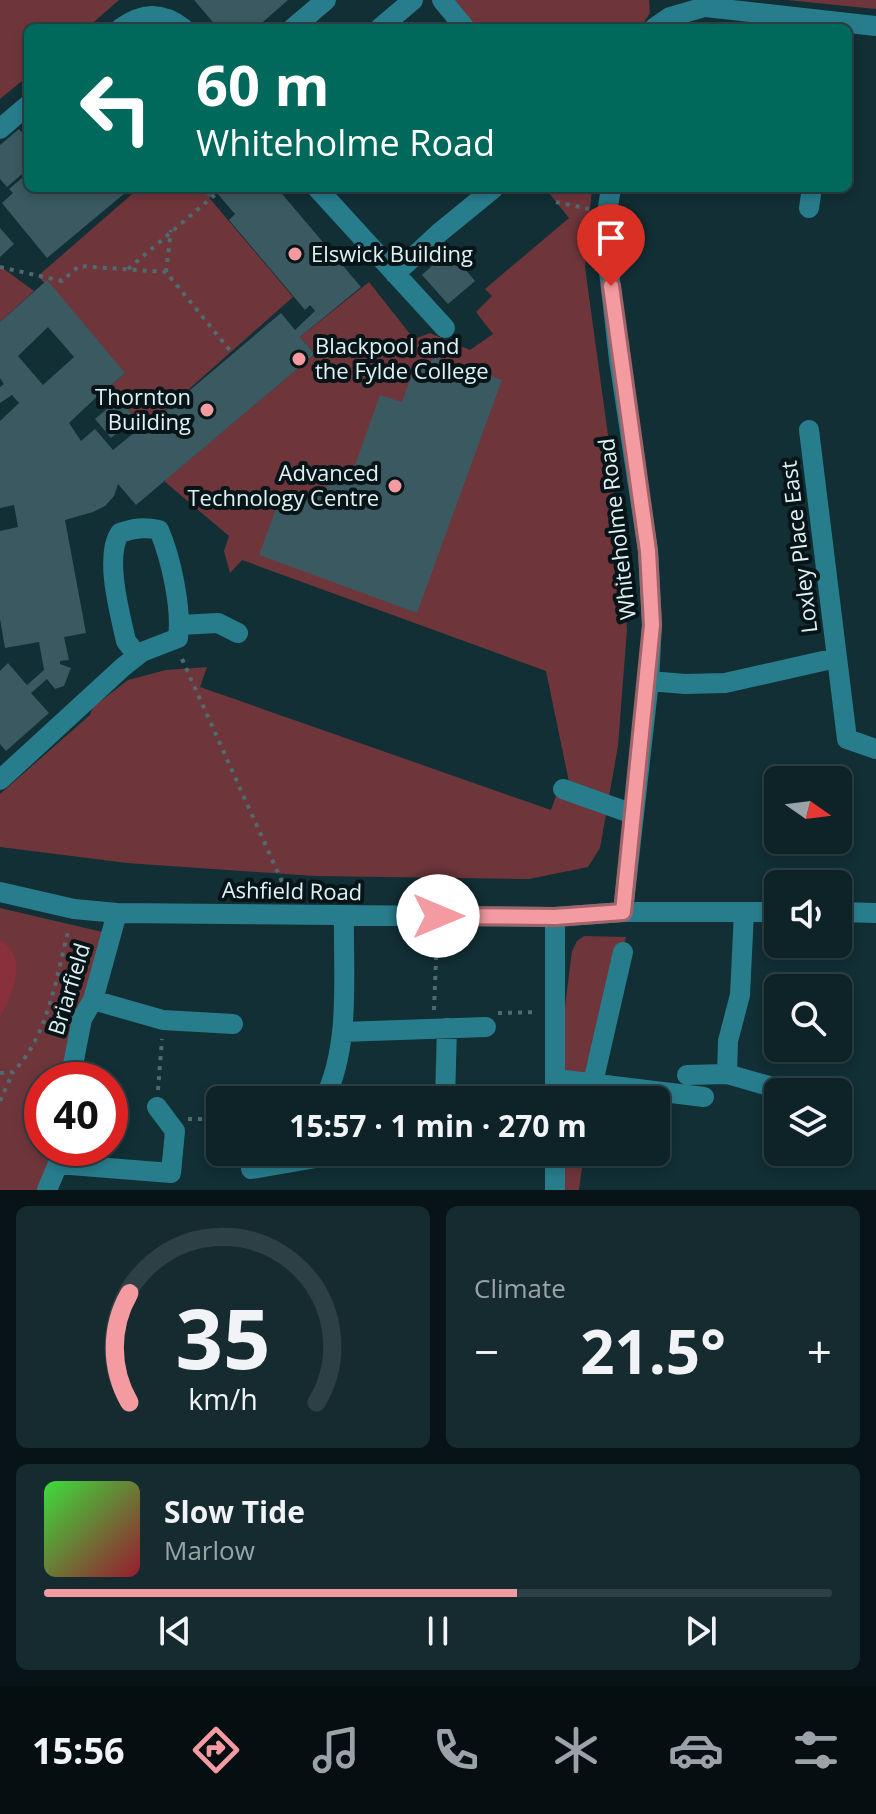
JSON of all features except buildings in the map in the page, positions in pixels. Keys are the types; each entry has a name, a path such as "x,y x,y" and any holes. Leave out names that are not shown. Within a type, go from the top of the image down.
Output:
{"street":[{"path":"298,24 326,0"},
{"path":"385,24 413,0"},
{"path":"442,0 462,24"},
{"path":"662,15 722,7 831,24"},
{"path":"131,15 153,14 178,24"},
{"path":"852,26 876,26"},
{"path":"0,129 24,108"},
{"path":"321,192 445,328"},
{"path":"395,274 489,192"},
{"name":"Whiteholme Road","path":"610,192 607,213 608,262 619,360 648,551 652,625 649,681 623,912"},
{"name":"Loxley Place East","path":"809,430 836,658 840,741 876,749"},
{"path":"142,652 133,650 126,641 122,625 112,552 120,533 133,528 159,530 165,544 176,633"},
{"path":"0,780 142,652 176,633 218,623 238,633"},
{"name":"Loxley Place East","path":"649,681 725,683 836,658"},
{"path":"563,789 633,814"},
{"name":"Ashfield Road","path":"0,892 74,909 117,913 555,917 623,912 764,912"},
{"path":"727,1074 728,1041 740,995 744,912"},
{"path":"852,912 876,913"},
{"name":"Briarfield","path":"74,1062 82,1019 93,1000 117,913"},
{"path":"331,1086 342,1032 344,916"},
{"path":"555,917 556,1086"},
{"path":"592,1086 623,952"},
{"path":"93,1000 163,1020 233,1024"},
{"path":"342,1032 486,1027"},
{"path":"440,1029 444,1086"},
{"path":"687,1075 727,1074 764,1085"},
{"path":"670,1095 704,1097"},
{"path":"100,1166 171,1173 175,1131 157,1107"},
{"path":"47,1190 55,1166"},
{"path":"251,1169 269,1166"},
{"path":"555,1166 555,1190"},
{"path":"110,1190 112,1169"}],"path":[{"path":"128,269 217,193"},
{"path":"556,202 607,213"},
{"path":"171,230 166,272 232,353"},
{"path":"0,267 62,281 79,266 166,272"},
{"path":"176,633 187,669 297,915"},
{"path":"0,1101 13,1072 27,1057 43,1022 74,909"},
{"path":"438,916 440,1029"},
{"path":"486,1027 498,1013 556,1011"},
{"path":"157,1107 163,1020"},
{"path":"0,1073 13,1072"}],"shaded area":[{"path":"0,0 119,0 92,24 24,24 24,79 0,99"},
{"path":"452,0 649,0 650,13 643,24 473,24"},
{"path":"787,0 876,0 876,9"},
{"path":"134,192 204,192 293,297 144,429 110,386 125,373 38,276"},
{"path":"548,192 592,192 585,267 610,450 627,629 618,746 600,848 588,867 529,879 315,876 127,863 0,847 0,794 90,715 93,707 128,680 166,670 207,667 200,687 551,810 556,796 569,782 546,671 242,560 230,573 224,551 229,536 164,481 315,354 300,337 369,282 414,339 430,333 470,350 493,334 476,312 492,296 485,289 569,218"},
{"path":"0,266 34,291 0,322"},
{"path":"0,908 107,933 70,1062 24,1062 24,1166 49,1166 42,1190 0,1190"},
{"path":"584,936 626,937 592,1086 564,1086 565,1006 572,951"},
{"path":"0,940 14,956 16,976 0,1017"},
{"path":"564,1166 582,1166 579,1190 564,1190"}],"place":[{"name":"Elswick Building","path":"295,254"},
{"name":"Blackpool and the Fylde College","path":"299,359"},
{"name":"Thornton Building","path":"207,410"},
{"name":"Advanced Technology Centre","path":"395,486"}],"route":[{"path":"438,916 555,917 623,912 649,681 652,625 648,551 611,286"}]}
